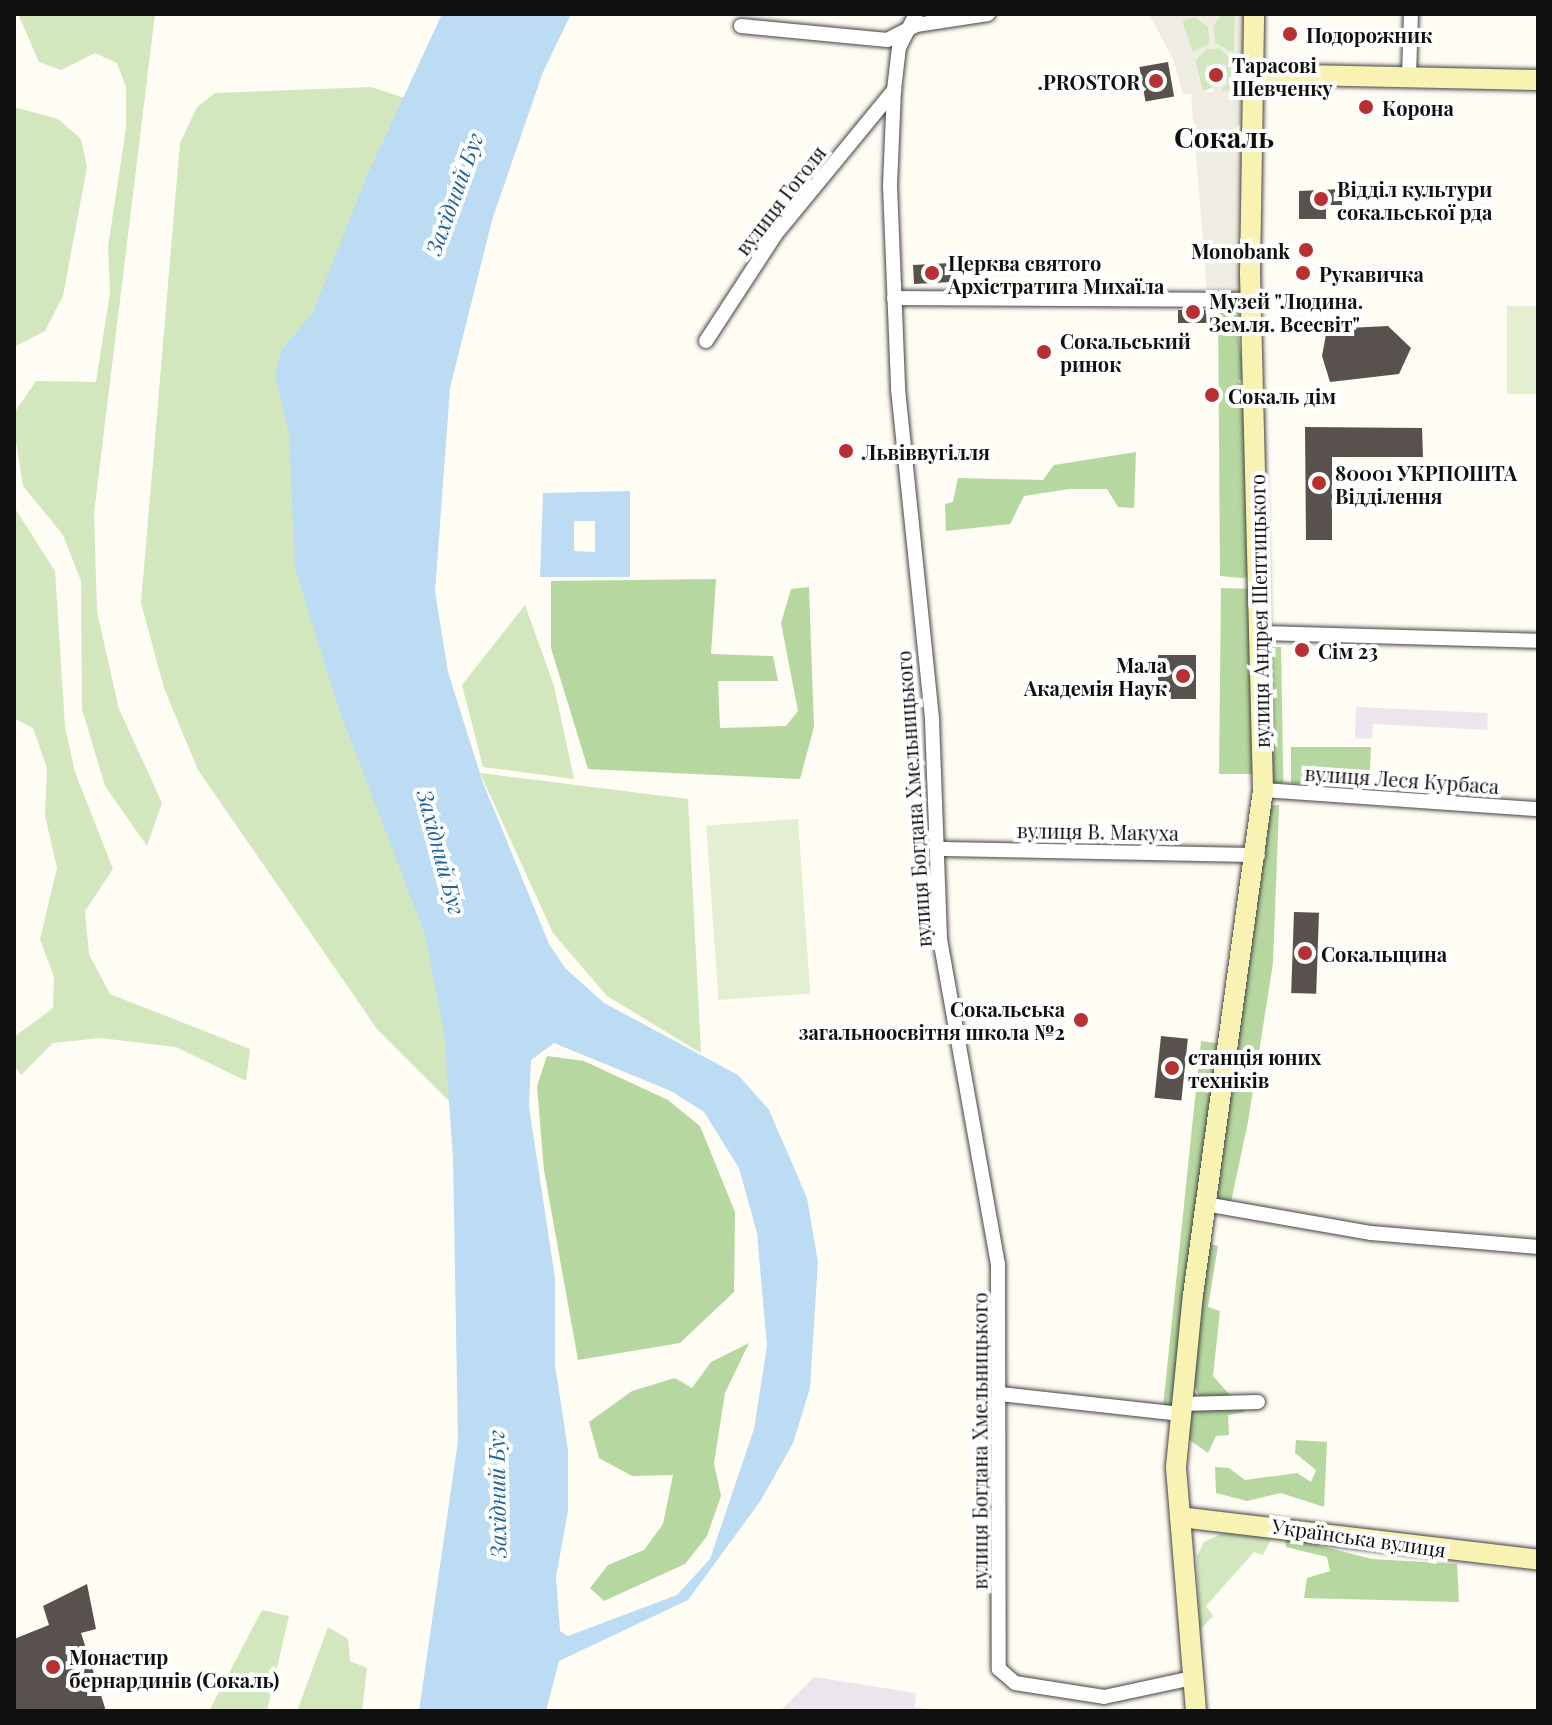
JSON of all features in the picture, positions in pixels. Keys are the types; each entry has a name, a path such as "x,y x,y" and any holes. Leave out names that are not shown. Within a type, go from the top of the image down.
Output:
{"street":[{"name":"вулиця Богдана Хмельницького","path":"916,14 906,29 894,90 894,298 938,849 940,939 998,1264 999,1669 1015,1683 1104,1697 1193,1678"},
{"path":"741,26 887,40 906,29 988,14"},
{"name":"вулиця Андрея Шептицького","path":"1196,1711 1180,1517 1181,1409 1205,1204 1258,855 1263,790 1250,300 1254,14"},
{"path":"1409,76 1411,14"},
{"path":"1253,74 1538,80"},
{"name":"вулиця Гоголя","path":"706,341 775,235 894,90"},
{"path":"894,298 1250,300"},
{"path":"1260,633 1538,641"},
{"name":"вулиця Леся Курбаса","path":"1263,790 1538,809"},
{"name":"вулиця В. Макуха","path":"938,849 1258,855"},
{"path":"1205,1204 1371,1233 1538,1247"},
{"path":"1000,1394 1181,1409 1258,1402"},
{"name":"Українська вулиця","path":"1180,1517 1538,1560"}],"shaded area":[{"path":"1149,14 1222,14 1213,26 1215,43 1234,53 1235,14 1249,14 1243,293 1207,291 1191,94 1183,94 1174,61","holes":["1195,17 1208,27 1210,43 1193,52 1182,21","1219,48 1233,62 1233,90 1221,91 1227,83 1226,64 1205,66 1214,92 1203,92 1195,60 1206,49"]},
{"path":"1356,707 1488,713 1487,730 1373,724 1372,739 1355,738"},
{"path":"814,1677 916,1693 915,1707 942,1711 780,1711"}],"green space":[{"path":"18,14 155,14 94,513 97,612 119,709 162,803 147,846 105,786 82,709 81,581 63,535 23,486 14,429 14,413 36,381 96,382 110,293 108,247 126,128 126,87 117,63 95,53 61,70 39,62"},
{"path":"1221,14 1235,14 1234,54 1215,43 1213,25"},
{"path":"1195,17 1208,26 1210,44 1192,53 1182,20"},
{"path":"1219,48 1234,62 1233,91 1221,91 1221,83 1203,92 1195,60 1206,49"},
{"path":"371,87 411,100 442,946 462,1114 377,1029 198,770 164,688 141,603 180,143 197,107 215,93"},
{"path":"14,107 58,119 81,139 87,167 63,296 45,331 14,347"},
{"path":"1218,304 1243,306 1237,324 1244,378 1238,381 1246,390 1252,576 1242,578 1220,576"},
{"path":"1507,306 1538,306 1538,394 1507,394"},
{"path":"1136,452 1134,508 1118,507 1107,489 1069,489 1024,496 1010,524 946,531 945,504 953,502 958,478 1043,480 1054,465"},
{"path":"14,507 55,571 65,727 75,772 113,869 85,911 89,954 110,994 250,1049 246,1081 176,1047 100,1038 53,1043 21,1075 14,1065 14,1037 53,1008 54,977 40,939 57,868 45,816 47,768 33,728 14,718"},
{"path":"716,579 711,654 773,656 778,681 718,681 720,728 786,726 798,711 781,623 791,589 809,587 814,727 800,779 588,769 551,648 551,581"},
{"path":"1221,588 1252,589 1256,774 1219,774"},
{"path":"525,605 554,686 574,779 483,767 462,685"},
{"path":"1268,647 1281,647 1283,783 1270,783"},
{"path":"1291,747 1371,747 1369,789 1291,783"},
{"path":"480,773 688,799 701,1053 607,996 553,933"},
{"path":"1279,805 1273,963 1248,1122 1231,1202 1214,1200 1267,806"},
{"path":"798,819 810,994 718,1000 706,825"},
{"path":"1201,1041 1222,1044 1171,1407 1163,1407"},
{"path":"547,1056 584,1061 668,1100 700,1126 735,1212 734,1292 680,1343 578,1360 544,1170 537,1086"},
{"path":"1205,1243 1218,1246 1208,1307 1220,1311 1213,1376 1245,1412 1228,1415 1229,1435 1216,1436 1208,1453 1184,1436 1186,1412 1200,1398 1190,1376"},
{"path":"749,1343 725,1393 714,1463 721,1496 707,1536 685,1564 604,1601 590,1588 608,1565 644,1550 663,1524 673,1475 632,1476 599,1458 589,1422 632,1391 675,1378 692,1388 711,1362"},
{"path":"1296,1440 1327,1442 1324,1507 1281,1493 1247,1501 1216,1493 1215,1467 1229,1468 1245,1480 1297,1473 1311,1482 1316,1470 1295,1453"},
{"path":"1232,1529 1273,1535 1263,1555 1254,1552 1206,1606 1213,1616 1200,1630 1197,1556 1204,1542"},
{"path":"1285,1537 1372,1559 1457,1564 1459,1602 1304,1598 1307,1578 1330,1571 1327,1557 1286,1547"},
{"path":"262,1610 289,1616 267,1711 209,1711"},
{"path":"328,1627 348,1639 350,1661 367,1668 362,1711 297,1711"}],"water":[{"name":"Західний Буг","path":"442,14 571,14 543,72 493,217 450,388 435,592 448,672 483,783 549,944 565,968 604,1003 738,1075 769,1110 807,1198 818,1262 810,1388 793,1443 761,1500 688,1600 559,1661 546,1711 419,1711 458,1441 453,1158 444,1032 425,935 337,704 295,568 289,435 275,375 281,351 313,312 366,178","holes":["554,1043 671,1091 704,1112 739,1168 757,1233 767,1346 754,1429 710,1559 677,1595 568,1636 560,1631 556,1577 568,1511 568,1450 555,1365 555,1278 529,1107 531,1060"]},
{"path":"630,491 630,577 540,577 543,493","holes":["574,521 595,521 595,552 574,551"]}],"building":[{"name":".PROSTOR","path":"1168,62 1174,96 1146,102 1139,67"},
{"name":"Відділ культури сокальської рда","path":"1342,189 1342,205 1326,205 1326,219 1299,219 1299,191"},
{"name":"Церква святого Архістратига Михаїла","path":"951,263 952,282 914,284 913,265"},
{"name":"Музей \"Людина. Земля. Всесвіт\"","path":"1178,310 1207,310 1207,323 1178,323"},
{"path":"1388,326 1411,348 1399,374 1330,382 1322,356 1327,329"},
{"path":"1305,427 1422,428 1423,457 1332,457 1332,540 1306,540"},
{"name":"Мала Академія Наук","path":"1158,655 1196,655 1196,699 1158,699"},
{"name":"Сокальщина","path":"1294,912 1319,913 1316,994 1291,993"},
{"name":"станція юних техніків","path":"1161,1036 1188,1039 1181,1100 1155,1098"},
{"name":"Монастир бернардинів (Сокаль)","path":"87,1584 96,1629 81,1633 106,1711 14,1711 14,1639 49,1625 43,1606"}],"place":[{"name":"Подорожник","path":"1290,34"},
{"name":"Тарасові Шевченку","path":"1216,75"},
{"name":".PROSTOR","path":"1156,81"},
{"name":"Корона","path":"1366,107"},
{"name":"Відділ культури сокальської рда","path":"1321,199"},
{"name":"Monobank","path":"1306,250"},
{"name":"Церква святого Архістратига Михаїла","path":"932,273"},
{"name":"Рукавичка","path":"1303,273"},
{"name":"Музей \"Людина. Земля. Всесвіт\"","path":"1193,312"},
{"name":"Сокальський ринок","path":"1044,352"},
{"name":"Сокаль дім","path":"1212,395"},
{"name":"Львіввугілля","path":"846,451"},
{"name":"80001 УКРПОШТА Відділення","path":"1319,483"},
{"name":"Сім 23","path":"1302,650"},
{"name":"Мала Академія Наук","path":"1183,676"},
{"name":"Сокальщина","path":"1305,953"},
{"name":"Сокальська загальноосвітня школа №2","path":"1081,1020"},
{"name":"станція юних техніків","path":"1172,1068"},
{"name":"Монастир бернардинів (Сокаль)","path":"53,1667"}],"district":[{"name":"Сокаль","path":"1224,137"}]}
